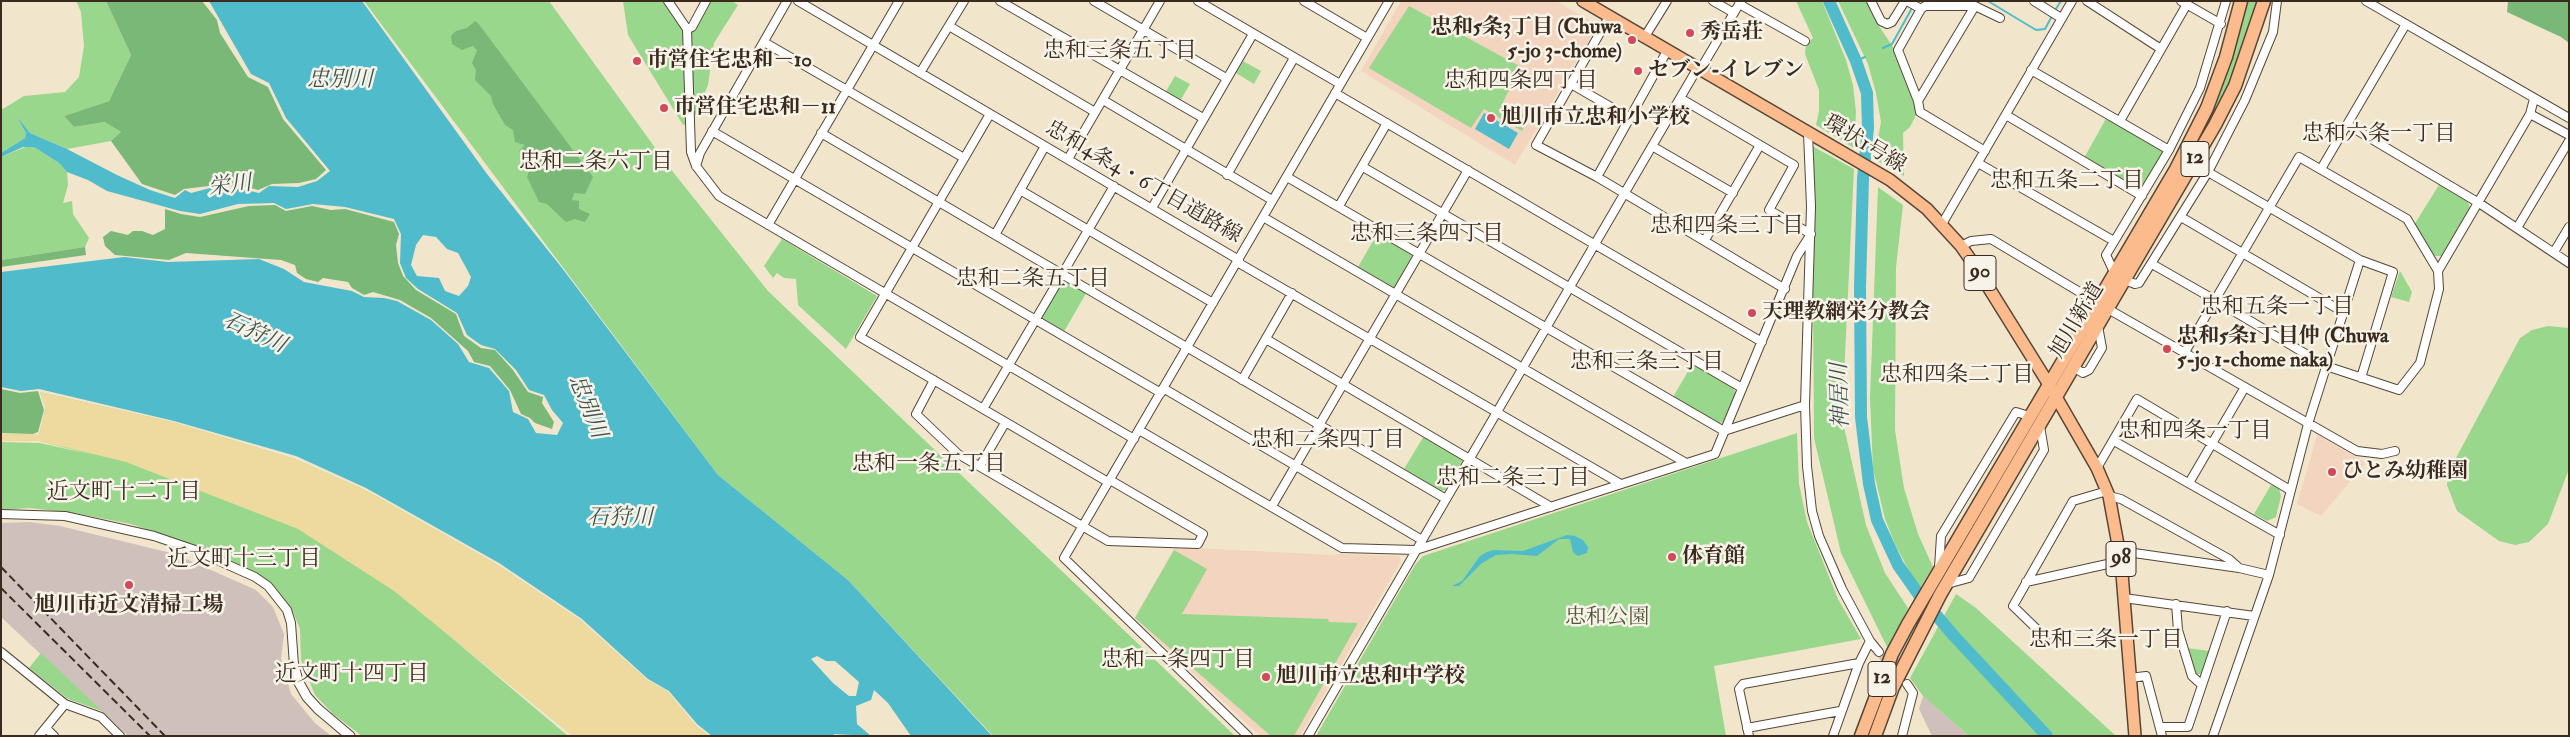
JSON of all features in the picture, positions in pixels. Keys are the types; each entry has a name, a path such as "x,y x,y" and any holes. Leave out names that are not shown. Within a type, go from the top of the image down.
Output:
{"highway":[{"name":"旭川新道","path":"1861,736 1892,654 1908,624 1935,590 1948,584 2098,326 2102,306 2114,272 2176,169 2207,108 2226,57 2241,1"},
{"name":"旭川新道","path":"1875,736 1893,687 1935,590 1939,570 2048,383 2102,306 2125,280 2235,86 2264,1"}],"main road":[{"name":"環状1号線","path":"1582,1 1890,180 1942,224 1961,246 1978,269 2055,397"},
{"name":"98","path":"2055,397 2097,468 2108,494 2121,556 2135,736"}],"street":[{"path":"668,1 687,29 691,152 696,166 719,196 1134,439"},
{"path":"687,29 692,27 706,1"},
{"path":"696,166 700,153 712,131 787,1"},
{"name":"忠和4条4・6丁目道路線","path":"798,1 1152,208 1238,261 1389,1"},
{"path":"768,225 899,1"},
{"path":"920,73 964,1"},
{"path":"1000,1 1203,118"},
{"path":"1094,1 1226,78"},
{"path":"1068,159 1160,1"},
{"path":"1198,1 1340,84"},
{"path":"1304,1 1367,38"},
{"path":"1644,38 1666,1"},
{"path":"1713,1 1734,13"},
{"path":"1871,1 1881,21 1887,24 1892,22 1912,4"},
{"path":"2034,1 2053,11"},
{"path":"1942,224 2031,70 2053,11 2072,1"},
{"path":"2087,1 2161,49"},
{"path":"2114,272 2106,255 2169,150 2200,88 2221,24 2226,1"},
{"path":"2125,280 2135,284 2139,283 2208,172 2245,100 2269,41 2276,14 2277,1"},
{"path":"2366,1 2569,118"},
{"path":"1308,736 1680,98 1740,3 1804,41"},
{"path":"2120,121 2161,49 2184,3 2221,24"},
{"path":"1912,4 1925,6 1975,6 2000,18"},
{"path":"1912,4 1898,50 1918,100 1920,112 1985,151"},
{"path":"1918,100 1975,6"},
{"path":"1609,17 1536,145 1597,177 1785,289"},
{"path":"2322,169 2406,24"},
{"path":"949,26 1095,112"},
{"path":"1152,208 1253,34"},
{"path":"764,42 964,158"},
{"path":"1597,177 1667,51"},
{"path":"1227,175 1294,58"},
{"path":"2031,70 2169,150"},
{"path":"1571,84 1630,118"},
{"path":"1335,93 1762,342"},
{"path":"1680,98 1794,165 1769,210 1811,234"},
{"path":"2438,272 2530,114 2534,99"},
{"path":"1102,100 1272,200"},
{"path":"934,380 916,414 958,454 1108,541 1198,544 1203,534 1005,423 983,409 934,380 860,337 990,114"},
{"path":"2530,114 2569,135"},
{"path":"2006,115 2142,196"},
{"path":"1339,206 1387,123"},
{"path":"2348,125 2479,204 2569,262"},
{"path":"712,131 1035,319 1296,466 1422,540"},
{"path":"821,133 1446,499"},
{"path":"1808,133 1811,234 1805,405 1807,466 1812,511 1819,536 1842,589 1870,640 1879,652"},
{"path":"2517,228 2569,141"},
{"path":"1705,240 1760,145"},
{"path":"995,235 1045,146"},
{"path":"1652,146 1733,193"},
{"path":"2152,264 2215,300 2326,366 2399,390 2420,363 2439,289 2438,272 2407,219 2322,169 2299,158 2215,300 2185,352"},
{"path":"1978,163 2114,241"},
{"path":"1362,167 1742,388"},
{"path":"1272,506 1468,170"},
{"path":"2208,172 2360,260 2393,272 2361,378"},
{"path":"1287,177 1724,431 1805,405"},
{"path":"983,409 1114,186"},
{"path":"1020,190 1213,303"},
{"path":"1263,217 1686,463"},
{"path":"2181,217 2343,312"},
{"path":"2554,252 2569,227"},
{"path":"1139,430 1342,548 1416,550 1715,454 1785,289 1797,256 1811,234"},
{"path":"1961,246 1971,241 1991,240 2102,306 2357,451 2382,454 2395,452"},
{"path":"2213,736 2269,575 2308,424 2360,260"},
{"path":"1248,736 1064,558 1238,261 1619,484"},
{"path":"1242,380 1292,293"},
{"path":"1266,339 1551,507"},
{"path":"2189,483 2245,387"},
{"path":"2097,468 2137,399 2290,490"},
{"path":"980,466 1005,423"},
{"path":"2114,441 2280,536"},
{"path":"2045,637 2013,606 2073,500 2108,494 2122,499 2229,559 2239,568"},
{"path":"1,514 65,516 146,534 195,550 255,577 268,586 287,610 291,623 294,665 298,681 307,697 318,710 350,736"},
{"path":"2026,582 2121,556 2239,568 2269,575"},
{"path":"2124,598 2254,616"},
{"path":"2176,604 2178,630 2192,676 2202,685"},
{"path":"2160,727 2188,727 2227,611"},
{"path":"1833,736 1858,663 1870,640"},
{"path":"1,652 65,704 101,717 120,736"},
{"path":"1840,711 1748,732 1739,689 1743,684 1858,663"},
{"path":"2130,678 2146,676 2162,736"},
{"path":"1902,736 1913,693 1907,684"},
{"path":"39,736 65,704"},
{"path":"46,728 54,736"}],"shaded area":[{"name":"旭川市立忠和小学校","path":"1401,1 1556,1 1598,25 1515,165 1361,71"},
{"name":"ひとみ幼稚園","path":"2317,435 2365,462 2321,516 2297,504"},
{"path":"29,522 60,526 175,554 256,590 273,607 284,634 281,658 291,694 315,723 331,736 128,736 1,617 1,523"},
{"name":"旭川市立忠和中学校","path":"1175,547 1335,555 1399,556 1401,561 1300,736 1260,736 1134,618"},
{"path":"1923,696 1969,736 1932,736 1919,709"}],"green space":[{"path":"76,1 106,1 131,55 109,101 64,116 74,127 106,122 122,133 111,141 67,149 30,133 16,115 26,133 25,138 1,153 1,110 24,96 65,92 79,77 84,46 81,12"},
{"path":"106,1 202,1 217,20 220,33 248,77 268,87 283,119 326,170 316,179 299,183 272,184 258,190 247,187 209,186 184,189 175,195 142,184 111,141 121,132 105,122 74,127 64,116 109,101 131,55"},
{"path":"364,1 549,1 669,167 768,291 1235,736 993,736 848,580 718,475"},
{"path":"623,1 668,1 687,29 706,1 732,1 738,5 714,43 708,85 694,118 689,124 683,125 628,35"},
{"path":"1796,1 1822,1 1846,60 1853,85 1856,112 1854,148 1816,125 1819,111 1819,90 1805,54 1806,44 1813,38"},
{"path":"1838,1 1867,1 1877,23 1895,50 1916,100 1917,113 1910,127 1903,133 1904,176 1874,159 1881,122 1876,93 1868,64"},
{"path":"2247,1 2258,1 2228,94 2183,171 2181,169"},
{"path":"2508,1 2569,1 2569,43 2561,37 2507,12"},
{"path":"1409,6 1521,67 1503,102 1529,118 1522,131 1484,109 1471,128 1369,68"},
{"path":"475,21 593,177 585,194 574,193 572,200 579,201 579,209 590,214 585,222 575,219 566,222 547,204 539,202 527,177 530,168 519,151 525,145 515,142 513,130 505,125 493,104 491,96 475,80 476,70 472,63 477,50 473,46 462,50 452,44 451,36 456,31 467,28"},
{"path":"1243,61 1261,71 1254,84 1236,73"},
{"path":"1175,76 1190,84 1180,101 1165,93"},
{"path":"2107,117 2164,151 2142,190 2084,158"},
{"path":"28,146 34,147 59,163 67,172 68,185 63,203 72,201 73,214 89,238 85,247 1,260 1,157"},
{"path":"1812,146 1854,169 1842,418 1866,525 1885,573 1908,608 1888,649 1841,553 1814,438"},
{"path":"2439,185 2468,202 2470,209 2442,256 2432,256 2414,225"},
{"path":"1878,187 1903,205 1896,267 1895,430 1904,488 1918,534 1933,567 1919,590 1895,544 1885,519 1873,469 1870,398"},
{"path":"275,205 286,211 312,206 331,210 345,209 394,222 399,234 396,245 398,263 403,276 416,290 456,314 464,336 481,348 495,350 513,370 528,392 543,397 542,403 554,422 552,429 535,423 530,418 521,414 510,390 490,366 474,362 468,351 431,318 400,300 373,292 364,295 352,288 348,282 323,278 318,282 306,279 297,273 295,265 281,260 186,253 169,260 115,255 105,246 103,237 111,231 128,235 133,231 142,231 153,235 165,229 165,209 200,217 249,206"},
{"path":"1377,234 1413,254 1394,288 1358,267"},
{"path":"782,239 877,296 846,349 798,305 796,279 784,278 777,273 773,278 764,266"},
{"path":"85,247 86,255 1,267 1,260"},
{"path":"2400,271 2412,292 2409,302 2391,297"},
{"path":"1062,274 1088,290 1062,335 1035,319"},
{"path":"2548,326 2569,328 2569,469 2548,524 2529,542 2515,545 2499,541 2457,511 2447,485 2448,473 2520,338 2532,330"},
{"path":"1693,363 1733,387 1736,394 1724,422 1718,423 1673,397"},
{"path":"1,389 20,393 38,391 44,410 38,432 33,434 1,433"},
{"path":"40,392 172,422 295,459 365,490 496,564 580,620 647,680 668,692 695,725 709,736 573,736 440,628 568,736 362,736 333,714 315,695 301,660 300,629 293,612 276,588 259,575 189,544 131,524 74,513 29,508 1,510 1,442 40,443 89,454 39,441 1,441 1,434 39,435 46,407"},
{"name":"忠和公園","path":"1797,433 1799,484 1807,522 1838,599 1861,639 1714,666 1726,736 1316,736 1415,565 1423,556"},
{"path":"1424,436 1463,459 1445,490 1441,491 1404,469"},
{"path":"2271,485 2279,489 2281,496 2276,517 2267,521 2254,514"},
{"path":"1174,550 1207,569 1182,614 1328,619 1329,622 1358,623 1294,736 1271,736 1135,618"},
{"path":"1956,594 1976,608 2116,736 1969,736 1923,696 1910,678"},
{"path":"2187,648 2210,651 2203,674 2195,674"},
{"path":"41,653 102,711 68,699 29,668"}],"sand":[{"path":"40,392 172,422 295,459 365,490 496,564 580,620 647,680 668,692 695,725 709,736 573,736 394,591 298,529 126,462 39,441 1,441 1,434 39,435 46,407"}],"water":[{"name":"石狩川","path":"209,1 362,1 487,174 562,268 718,475 848,580 992,736 911,736 888,703 874,690 871,700 856,706 857,724 871,736 834,734 834,736 712,736 697,724 669,691 648,679 582,619 499,563 366,488 296,456 174,421 39,389 21,391 1,387 1,272 124,257 168,262 259,259 284,269 304,282 352,291 364,297 397,301 431,320 458,344 469,362 489,368 509,391 513,412 528,419 536,433 557,435 563,423 552,410 544,395 529,390 516,370 495,349 481,345 467,335 457,313 418,289 406,278 400,263 401,234 394,219 345,207 313,204 286,209 274,203 238,204 200,214 180,211 107,191 88,180 67,172 59,163 34,147 23,147 1,157 1,153 25,138 26,133 16,115 30,133 150,190 175,198 185,190 191,193 210,188 242,189 259,193 269,186 298,187 317,181 330,171 286,118 269,83 251,74","holes":["423,235 436,237 447,249 458,253 471,277 468,286 459,296 445,291 439,278 417,276 411,265 416,245","817,656 826,661 835,661 859,682 856,696 849,696 833,683 811,659"]},
{"path":"1484,113 1518,133 1509,149 1475,129"},
{"path":"1567,535 1583,540 1588,547 1587,553 1578,556 1573,552 1570,539 1559,539 1537,556 1496,555 1482,563 1459,586 1452,586 1462,581 1480,556 1487,552 1494,550 1523,551"}],"waterway":[{"name":"神居川","path":"1829,1 1856,61 1867,93 1868,128 1863,178 1860,287 1861,417 1869,484 1877,520 1898,565 1919,595 1954,636 2047,736"},
{"path":"1988,1 2036,30 2045,29 2052,16"},
{"path":"2054,12 2061,1"},
{"path":"1883,48 1892,44 1912,8"},
{"path":"1856,61 1865,57"}],"tunnel":[{"path":"1879,652 1900,677"}],"railway":[{"path":"1,567 165,736"},
{"path":"1,588 150,736"}],"place":[{"name":"秀岳荘","path":"1690,33"},
{"name":"忠和5条3丁目 (Chuwa 5-jo 3-chome)","path":"1632,40"},
{"name":"市営住宅忠和－10","path":"637,61"},
{"name":"セブン-イレブン","path":"1638,71"},
{"name":"市営住宅忠和－11","path":"664,108"},
{"name":"旭川市立忠和小学校","path":"1491,118"},
{"name":"天理教網栄分教会","path":"1752,313"},
{"name":"忠和5条1丁目仲 (Chuwa 5-jo 1-chome naka)","path":"2167,349"},
{"name":"ひとみ幼稚園","path":"2332,472"},
{"name":"体育館","path":"1672,557"},
{"name":"旭川市近文清掃工場","path":"129,585"},
{"name":"旭川市立忠和中学校","path":"1266,677"}],"district":[{"name":"忠和三条五丁目","path":"1120,52"},
{"name":"忠和四条四丁目","path":"1521,82"},
{"name":"忠和六条一丁目","path":"2379,135"},
{"name":"忠和二条六丁目","path":"596,163"},
{"name":"忠和五条二丁目","path":"2067,182"},
{"name":"忠和四条三丁目","path":"1727,227"},
{"name":"忠和三条四丁目","path":"1427,235"},
{"name":"忠和二条五丁目","path":"1033,280"},
{"name":"忠和五条一丁目","path":"2277,308"},
{"name":"忠和三条三丁目","path":"1647,363"},
{"name":"忠和四条二丁目","path":"1957,376"},
{"name":"忠和四条一丁目","path":"2195,432"},
{"name":"忠和二条四丁目","path":"1328,441"},
{"name":"忠和一条五丁目","path":"929,465"},
{"name":"忠和二条三丁目","path":"1513,479"},
{"name":"近文町十二丁目","path":"124,493"},
{"name":"近文町十三丁目","path":"244,560"},
{"name":"忠和三条一丁目","path":"2106,641"},
{"name":"忠和一条四丁目","path":"1178,661"},
{"name":"近文町十四丁目","path":"352,675"}],"water label":[{"name":"忠別川","path":"340,81"},
{"name":"栄川","path":"230,187"},
{"name":"忠別川","path":"586,407"}]}
